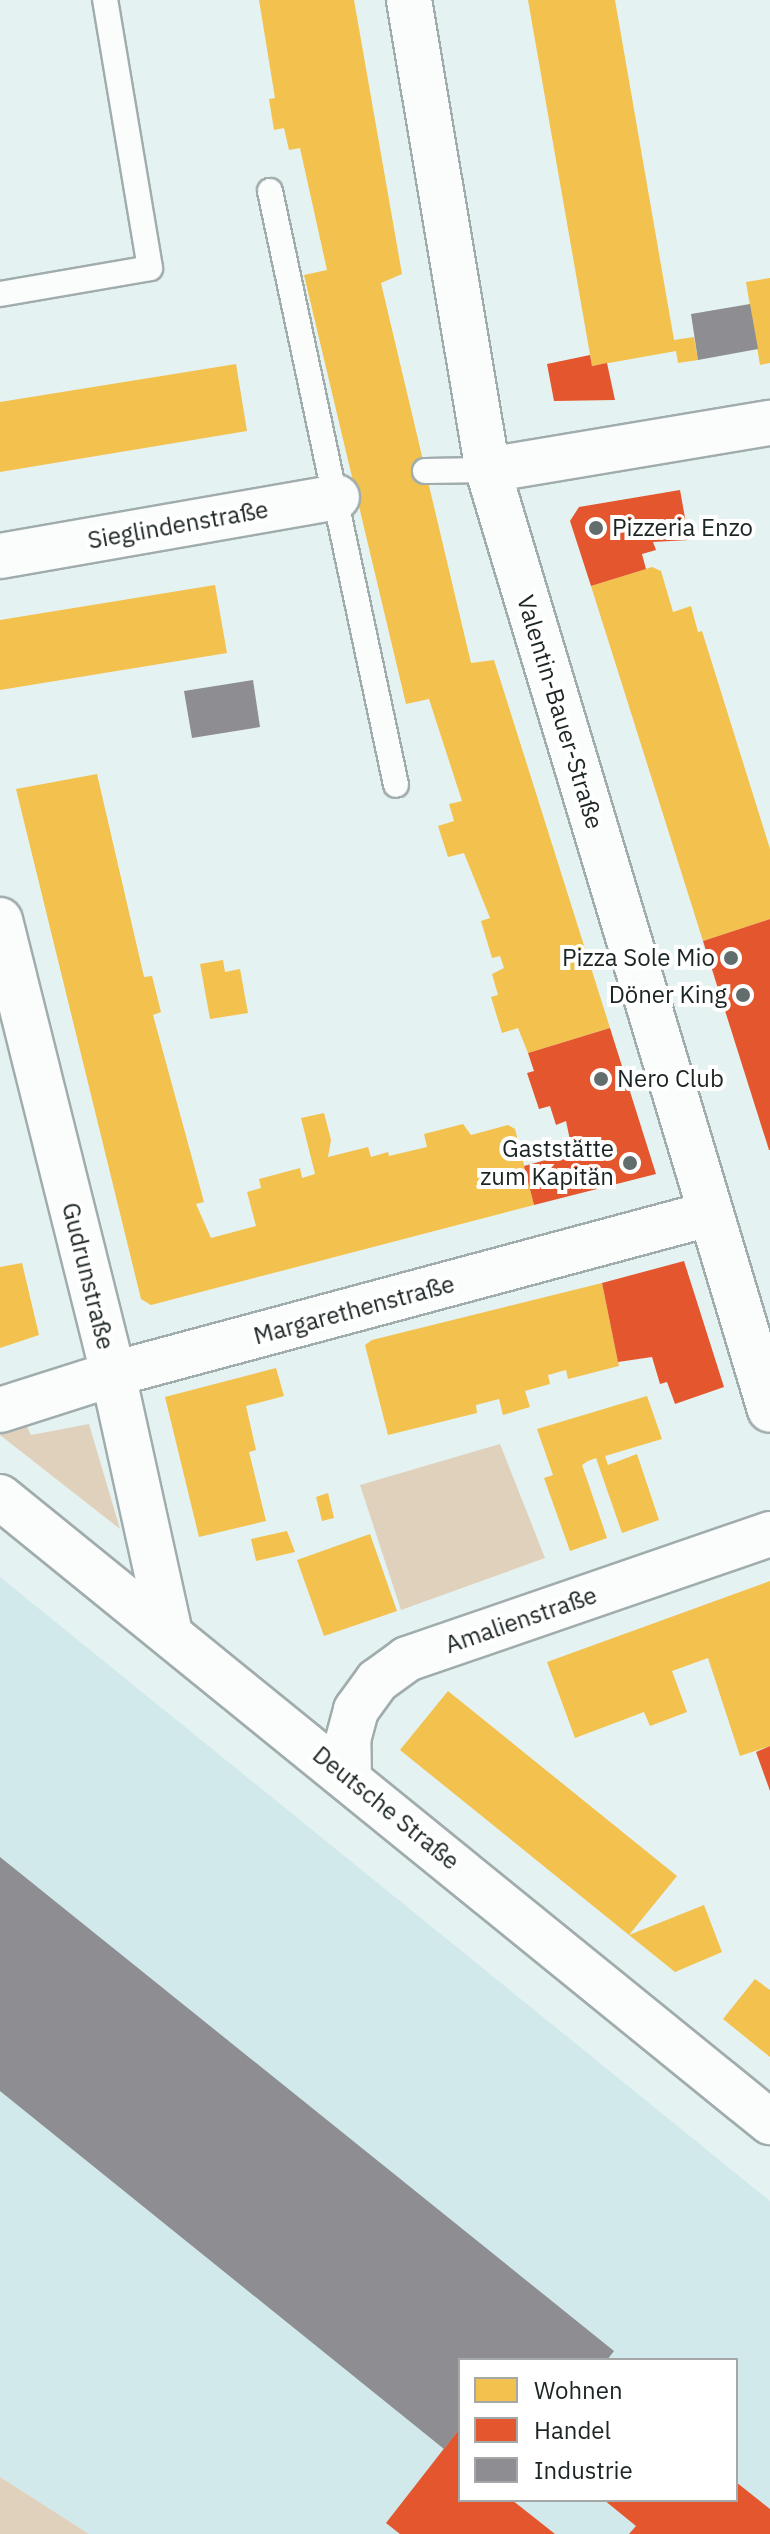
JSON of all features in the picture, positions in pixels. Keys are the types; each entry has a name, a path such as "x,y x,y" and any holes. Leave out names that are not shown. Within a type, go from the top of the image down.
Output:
{"street":[{"name":"Valentin-Bauer-Straße","path":"409,0 488,470 770,1410"},
{"path":"488,470 770,423"},
{"name":"Sieglindenstraße","path":"0,556 346,493"},
{"name":"Gudrunstraße","path":"0,920 113,1374 170,1634"},
{"name":"Margarethenstraße","path":"0,1410 113,1374 709,1214"},
{"name":"Deutsche Straße","path":"0,1497 770,2122"},
{"name":"Amalienstraße","path":"349,1779 348,1740 356,1710 377,1681 407,1659 770,1534"}],"lane":[{"path":"0,294 150,268 105,0"},
{"path":"270,191 346,493 396,785"},
{"path":"425,471 488,470"}],"shaded area":[{"path":"23,1418 31,1435 89,1424 120,1529 0,1435 0,1428"},
{"path":"500,1444 545,1558 401,1610 360,1485"},
{"path":"0,1577 770,2201 770,2534 89,2534 0,2477"},
{"path":"0,2477 89,2534 0,2534"}],"building: Wohnen":[{"path":"259,0 354,0 402,274 381,283 471,663 494,660 610,1028 528,1053 518,1028 502,1033 491,997 498,995 492,974 504,968 500,956 492,958 481,921 490,918 464,853 448,857 438,826 454,821 449,804 462,801 429,699 406,704 304,275 327,270 300,148 289,150 284,128 274,130 269,99 275,98"},
{"path":"528,0 615,0 674,340 694,337 698,360 678,363 676,351 592,366"},
{"path":"770,278 770,363 760,365 746,282"},
{"path":"236,364 247,431 0,472 0,402"},
{"path":"652,567 661,571 673,612 691,606 698,632 702,631 770,849 770,919 703,941 591,586"},
{"path":"215,585 227,653 0,690 0,620"},
{"path":"97,774 144,977 152,976 161,1012 153,1015 204,1202 196,1204 211,1238 256,1226 247,1192 261,1188 259,1179 300,1168 302,1178 315,1174 301,1118 324,1113 331,1140 328,1157 368,1147 371,1157 388,1152 389,1156 427,1147 424,1134 463,1124 471,1135 508,1125 515,1129 534,1205 151,1305 141,1299 16,789"},
{"path":"223,960 225,972 240,969 248,1013 210,1019 200,964"},
{"path":"22,1263 39,1335 0,1348 0,1267"},
{"path":"602,1283 619,1366 568,1379 566,1370 548,1375 550,1384 525,1391 530,1407 503,1415 499,1399 476,1405 477,1413 388,1435 365,1345 372,1340"},
{"path":"276,1368 284,1396 246,1406 256,1450 249,1452 266,1521 199,1537 165,1397"},
{"path":"647,1396 662,1439 605,1456 608,1465 637,1454 659,1520 622,1533 596,1458 582,1465 607,1538 570,1551 544,1478 553,1475 537,1429"},
{"path":"328,1493 334,1518 322,1521 316,1497"},
{"path":"287,1531 295,1552 256,1561 251,1539"},
{"path":"370,1534 397,1611 324,1636 297,1560"},
{"path":"770,1581 770,1746 740,1756 708,1658 672,1671 687,1712 650,1726 644,1712 575,1738 547,1662"},
{"path":"448,1691 677,1876 629,1935 400,1750"},
{"path":"704,1905 722,1952 675,1972 629,1935"},
{"path":"755,1979 770,1990 770,2057 723,2019"}],"building: Handel":[{"path":"590,355 592,366 607,363 615,400 554,401 547,364"},
{"path":"680,490 689,540 653,542 656,550 642,554 646,569 591,586 570,521 579,507"},
{"path":"770,919 770,1150 769,1150 703,941"},
{"path":"610,1028 656,1174 534,1205 524,1166 557,1157 559,1148 571,1145 566,1121 556,1125 550,1106 539,1109 527,1073 534,1071 528,1053"},
{"path":"684,1261 724,1387 675,1404 667,1382 660,1384 652,1357 618,1362 602,1283"},
{"path":"770,1746 770,1791 756,1752"},
{"path":"458,2431 458,2502 515,2502 555,2534 400,2534 386,2523"},
{"path":"738,2484 770,2509 770,2534 629,2534 636,2526 606,2502 738,2502"}],"building: Industrie":[{"path":"750,304 758,349 698,360 691,314"},
{"path":"253,680 260,727 192,738 184,691"},
{"path":"0,1857 614,2351 609,2358 458,2358 458,2431 444,2449 0,2091"}],"place":[{"name":"Pizzeria Enzo","path":"596,528"},
{"name":"Pizza Sole Mio","path":"731,958"},
{"name":"Döner King","path":"743,995"},
{"name":"Nero Club","path":"601,1079"},
{"name":"Gaststätte zum Kapitän","path":"630,1163"}]}
